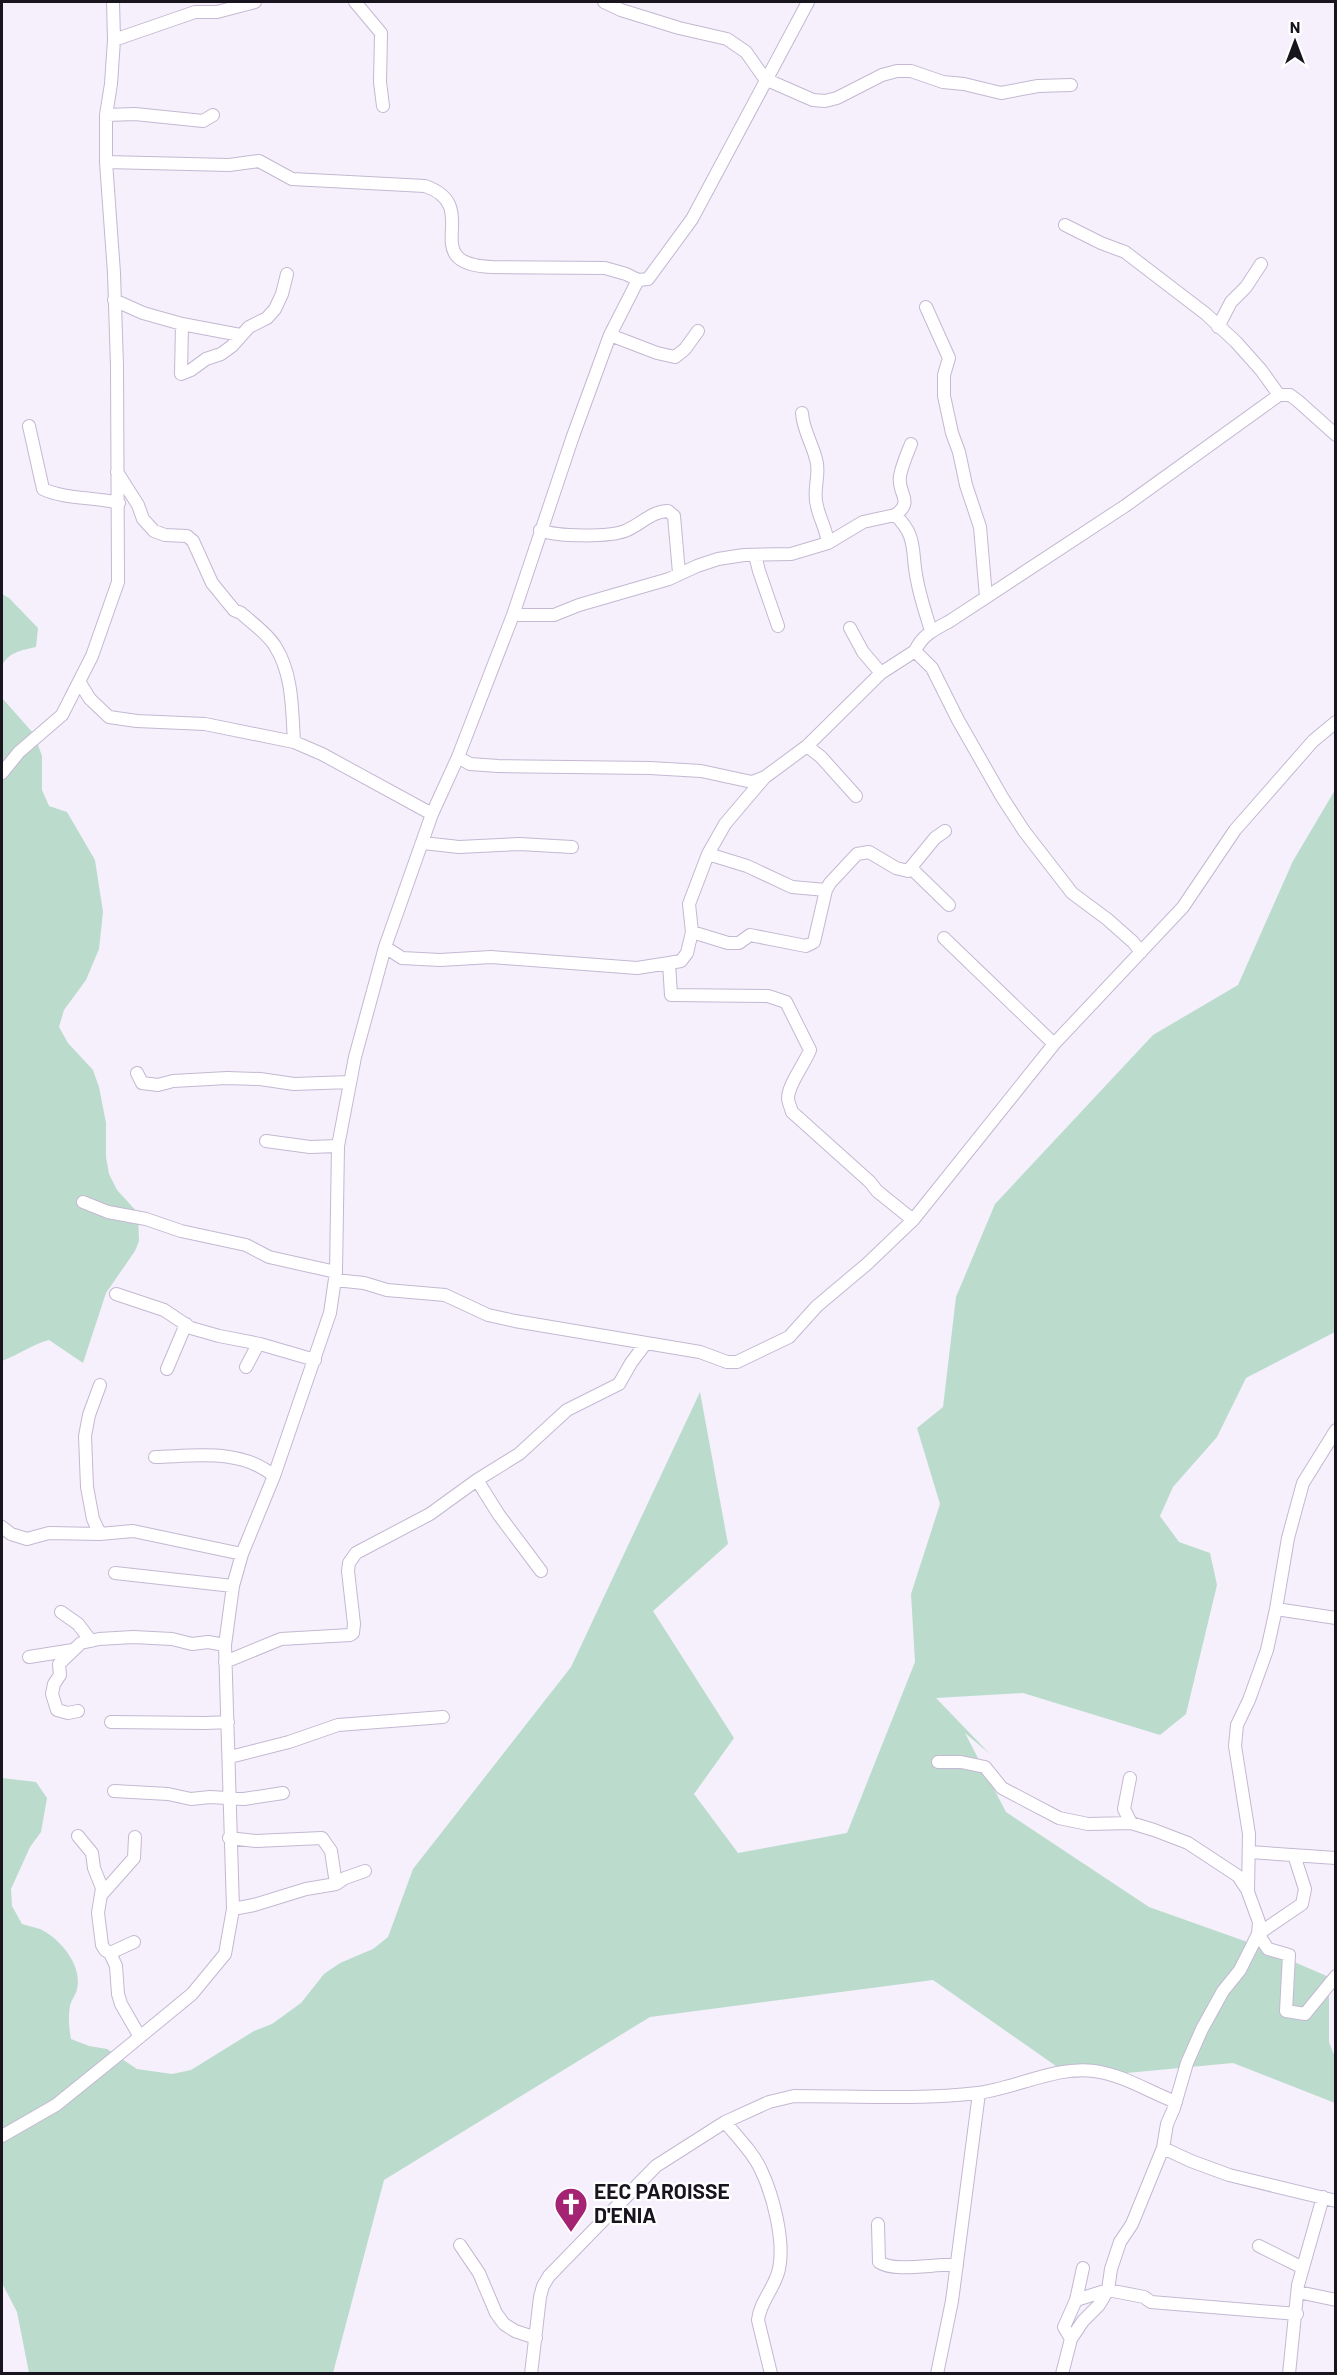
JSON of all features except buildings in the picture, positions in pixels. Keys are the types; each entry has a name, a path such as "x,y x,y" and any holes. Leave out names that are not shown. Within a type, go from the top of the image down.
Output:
{"street":[{"path":"2,773 19,752 62,716 80,683 106,621 118,582 117,389 106,162 106,115 114,40 113,2"},
{"path":"114,40 195,12 217,12 255,2"},
{"path":"354,2 381,33 380,82 383,106"},
{"path":"604,2 621,10 679,28 727,39 746,52 765,79 813,100 825,101 858,89 882,75 911,71 943,82 964,84 1001,93 1038,86 1071,85"},
{"path":"106,162 230,165 260,161 292,179 425,186 445,196 450,204 453,223 450,240 457,256 466,263 492,267 605,268 638,280 648,279 692,219 808,2"},
{"path":"106,115 135,114 203,121 213,115"},
{"path":"1065,225 1125,252 1206,314 1242,349 1279,395"},
{"path":"1218,327 1231,302 1246,287 1261,264"},
{"path":"182,324 180,374 191,370 206,359 221,354 232,346 249,327 267,318 282,294 287,274"},
{"path":"2,2136 56,2105 140,2037 192,1994 225,1954 233,1909 225,1645 234,1586 242,1554 274,1476 330,1313 336,1276 338,1146 350,1082 385,947 432,814 458,757 513,615 540,530 610,335 638,280"},
{"path":"114,300 143,314 240,335"},
{"path":"926,307 949,358 944,375 944,396 966,485 980,526 986,597"},
{"path":"610,335 657,353 675,357 685,349 698,331"},
{"path":"385,947 402,958 440,960 491,957 637,968 681,961 687,953 692,932 690,904 708,854 725,824 765,777 807,746 881,673 915,651 919,642 931,631 1125,506 1279,395 1290,395 1298,400 1335,435"},
{"path":"802,413 803,424 817,462 814,485 817,506 826,526 828,543"},
{"path":"29,426 43,489 54,494 98,498 119,503"},
{"path":"513,615 554,615 579,605 669,579 679,573 718,560 755,555 791,554 828,543 863,522 895,515 903,509 905,504 899,478 911,444"},
{"path":"116,470 138,505 143,519 154,531 165,535 187,536 193,541 212,583 234,610 241,613 274,645 290,684 294,742"},
{"path":"540,530 568,535 624,531 660,511 668,511 674,516 679,573"},
{"path":"895,515 909,530 917,579 931,631"},
{"path":"755,555 778,626"},
{"path":"849,628 863,652 881,673"},
{"path":"915,651 932,668 958,720 1024,831 1072,894 1107,919 1141,952"},
{"path":"80,683 90,699 109,717 136,721 205,724 294,742 322,754 432,814"},
{"path":"83,1202 108,1212 146,1219 181,1231 246,1245 269,1257 387,1290 445,1295 488,1315 700,1352 727,1362 738,1362 752,1357 789,1337 817,1306 867,1264 913,1220 1054,1044 1183,907 1242,822 1313,741 1335,722"},
{"path":"807,746 821,757 856,796"},
{"path":"458,757 470,764 498,766 701,771 752,782 765,777"},
{"path":"692,932 728,943 739,943 750,935 807,946 814,942 826,890 849,860 857,854 869,852 896,868 908,871 935,838 945,831"},
{"path":"423,843 459,847 519,844 572,847"},
{"path":"708,854 747,866 792,887 826,890"},
{"path":"911,868 949,905"},
{"path":"944,938 1054,1044"},
{"path":"669,963 671,994 768,996 786,1002 810,1050 790,1088 788,1098 792,1112 870,1182 877,1191 913,1220"},
{"path":"137,1073 141,1083 147,1085 227,1078 260,1079 294,1084 350,1082"},
{"path":"266,1141 310,1147 338,1146"},
{"path":"116,1294 164,1310 191,1328 315,1360"},
{"path":"167,1369 186,1324"},
{"path":"225,1662 281,1639 350,1635 354,1630 354,1624 348,1571 349,1563 356,1553 430,1514 477,1480 519,1454 567,1410 619,1384 646,1343"},
{"path":"246,1367 260,1344"},
{"path":"100,1384 89,1415 86,1436 87,1487 93,1519 100,1534"},
{"path":"1248,1892 1249,1852 1245,1805 1235,1746 1237,1725 1249,1700 1266,1650 1276,1609 1288,1538 1303,1483 1335,1430"},
{"path":"155,1457 232,1457 267,1470 274,1476"},
{"path":"477,1480 499,1515 542,1571"},
{"path":"2,1527 11,1534 27,1539 49,1533 100,1534 133,1531 242,1554"},
{"path":"115,1573 234,1586"},
{"path":"1276,1609 1335,1618"},
{"path":"61,1611 78,1624 91,1641"},
{"path":"78,1711 68,1713 57,1710 52,1694 54,1684 60,1675 59,1664 81,1644 133,1637 172,1639 192,1644 208,1642 225,1645"},
{"path":"29,1657 73,1650"},
{"path":"230,1757 289,1742 338,1725 443,1717"},
{"path":"111,1722 206,1724 228,1722"},
{"path":"938,1762 961,1762 985,1767 1002,1788 1059,1818 1088,1824 1131,1823 1188,1843 1238,1876 1248,1892 1259,1922 1258,1934 1240,1970 1223,1991 1187,2063 1167,2124 1163,2148 1131,2224 1120,2242 1111,2269 1108,2290 1099,2305 1083,2321 1071,2339 1062,2373"},
{"path":"1130,1778 1124,1809 1131,1823"},
{"path":"114,1791 149,1792 191,1799 210,1797 230,1799 283,1793"},
{"path":"78,1836 92,1853 102,1894"},
{"path":"135,1837 134,1858 102,1894 98,1903 98,1913 102,1945 110,1953 116,1966 121,2004 140,2037"},
{"path":"230,1838 256,1841 322,1839 331,1851 336,1884"},
{"path":"1249,1852 1335,1858"},
{"path":"1258,1934 1302,1904 1305,1889 1294,1855"},
{"path":"233,1909 306,1889 336,1884 365,1871"},
{"path":"1258,1934 1268,1949 1289,1955 1286,2011 1305,2014 1335,1976"},
{"path":"110,1953 134,1942"},
{"path":"531,2373 540,2297 549,2276 656,2166 725,2122 769,2102 794,2096 979,2093 1066,2071 1095,2071 1136,2083 1176,2102"},
{"path":"937,2373 952,2301 979,2093"},
{"path":"725,2122 761,2170 778,2223 781,2252 779,2269 759,2312 758,2320 771,2373"},
{"path":"1163,2148 1229,2175 1329,2199 1303,2268 1289,2373"},
{"path":"878,2224 879,2262 883,2265 900,2267 957,2264"},
{"path":"460,2245 479,2273 496,2313 504,2324 514,2331 536,2338"},
{"path":"1259,2246 1303,2268"},
{"path":"1071,2339 1064,2327 1076,2300 1083,2268"},
{"path":"1076,2300 1108,2290 1144,2297 1151,2302 1296,2314"},
{"path":"1298,2292 1335,2300"}],"green space":[{"path":"2,594 9,598 38,628 36,647 11,655 2,666"},
{"path":"2,698 34,734 42,756 42,790 49,806 67,812 95,860 103,912 99,949 86,980 64,1010 59,1027 68,1043 93,1070 106,1123 106,1157 109,1174 117,1190 138,1213 139,1241 135,1251 106,1293 83,1363 49,1340 2,1361"},
{"path":"1335,790 1335,1332 1246,1378 1217,1437 1173,1487 1160,1516 1179,1542 1210,1553 1217,1585 1186,1714 1160,1735 1023,1693 936,1698 990,1754 965,1733 1006,1812 1149,1907 1253,1944 1329,1977 1329,2042 1335,2057 1335,2103 1233,2063 1073,2078 933,1980 650,2017 384,2180 333,2373 29,2373 17,2312 2,2283 2,1778 36,1782 47,1798 41,1832 30,1847 11,1889 12,1906 22,1924 48,1933 62,1946 77,1971 76,1991 69,2010 71,2039 89,2046 107,2049 137,2069 172,2074 191,2070 254,2031 272,2024 301,2003 324,1974 340,1963 373,1949 388,1937 413,1869 571,1667 700,1392 728,1544 653,1611 734,1738 694,1794 738,1853 847,1833 915,1662 911,1594 940,1504 917,1428 943,1407 956,1297 995,1204 1153,1035 1238,985 1293,861"}],"place":[{"name":"EEC PAROISSE D'ENIA","path":"571,2233"}]}
